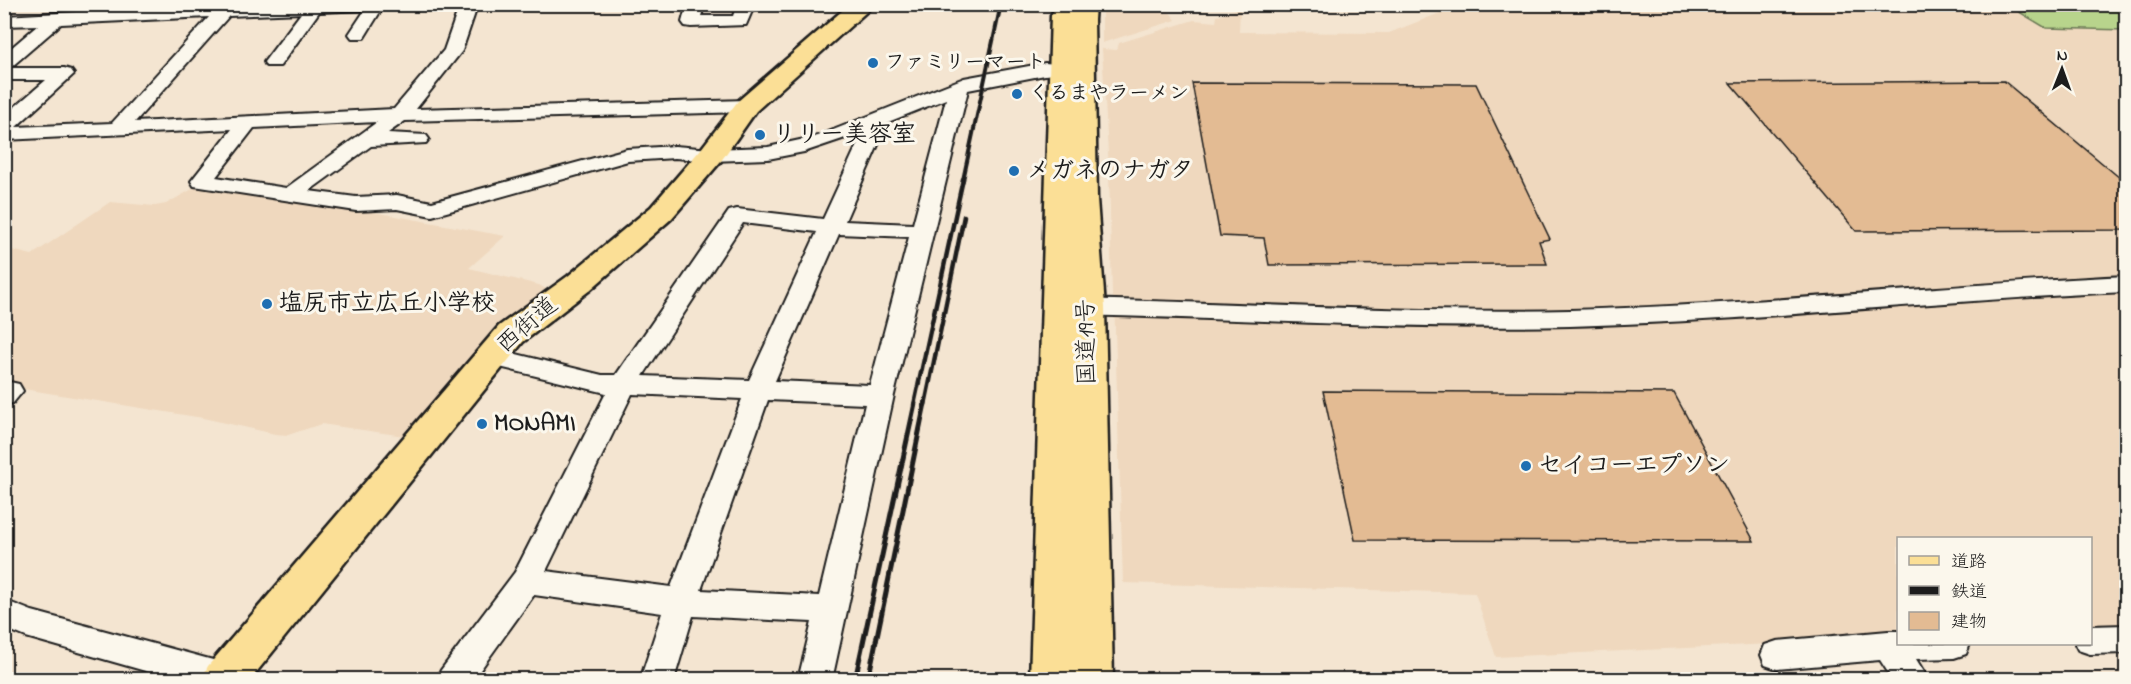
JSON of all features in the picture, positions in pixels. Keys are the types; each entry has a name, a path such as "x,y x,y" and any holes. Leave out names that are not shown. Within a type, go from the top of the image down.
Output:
{"main road":[{"name":"西街道","path":"224,679 512,334 628,243 661,213 711,155 747,106 864,4"},
{"name":"国道19号","path":"1063,4 1060,69 1091,680"},
{"name":"国道19号","path":"1052,680 1073,307 1083,199 1082,21 1084,4"}],"street":[{"path":"4,21 227,8 376,4"},
{"path":"358,34 376,4"},
{"path":"290,195 400,115 453,51 469,4"},
{"path":"696,4 691,22 740,21 746,4"},
{"path":"273,62 314,6"},
{"path":"119,128 227,8"},
{"path":"4,64 57,18"},
{"path":"248,122 202,181 356,204 396,202 432,209 627,155 675,152 711,155 768,153 797,148 825,140 959,87 993,77 1060,69"},
{"path":"4,74 64,74 4,126"},
{"path":"815,680 881,395 959,87"},
{"path":"4,134 400,115 747,106"},
{"path":"657,680 681,602 765,372 879,118"},
{"path":"366,140 419,139"},
{"path":"453,680 526,581 624,384 737,216 831,227 923,231"},
{"path":"1073,307 1418,317 1569,318 1786,306 1994,290 2127,284"},
{"path":"492,357 602,384 881,395"},
{"path":"526,581 681,602 832,610"},
{"path":"4,613 26,623 224,679"},
{"path":"2092,640 2127,639"},
{"path":"1888,645 1912,680"},
{"path":"1777,655 1897,645"}],"shaded area":[{"name":"セイコーエプソン","path":"1463,4 1994,4 2016,10 2046,28 2126,30 2126,631 2092,632 2092,537 1897,537 1897,638 1496,657 1475,593 1123,583 1109,170 1102,49 1117,50 1119,43 1194,20 1216,22 1217,16 1240,8 1239,32 1389,33"},
{"path":"1102,5 1164,5 1176,20 1102,43"},
{"name":"塩尻市立広丘小学校","path":"201,184 505,236 469,268 539,285 548,290 512,317 472,358 404,436 321,424 288,435 275,434 203,418 5,386 4,248 32,255 110,202 155,206 166,204"}],"green space":[{"path":"1994,5 2126,5 2126,30 2046,28 2016,10"}],"building":[{"path":"2004,81 2127,184 2127,230 1856,231 1730,83"},
{"path":"1192,83 1476,84 1550,239 1539,241 1547,264 1269,265 1264,238 1220,236"},
{"name":"セイコーエプソン","path":"1323,391 1674,393 1754,541 1355,540"}],"railway":[{"path":"963,180 1001,4"},
{"path":"914,405 963,179"},
{"path":"925,405 964,216"},
{"path":"855,680 915,403"},
{"path":"868,680 925,403"}],"place":[{"name":"ファミリーマート","path":"873,63"},
{"name":"くるまやラーメン","path":"1017,94"},
{"name":"リリー美容室","path":"760,135"},
{"name":"メガネのナガタ","path":"1014,171"},
{"name":"塩尻市立広丘小学校","path":"267,304"},
{"name":"MONAMI","path":"482,424"},
{"name":"セイコーエプソン","path":"1526,466"}]}
